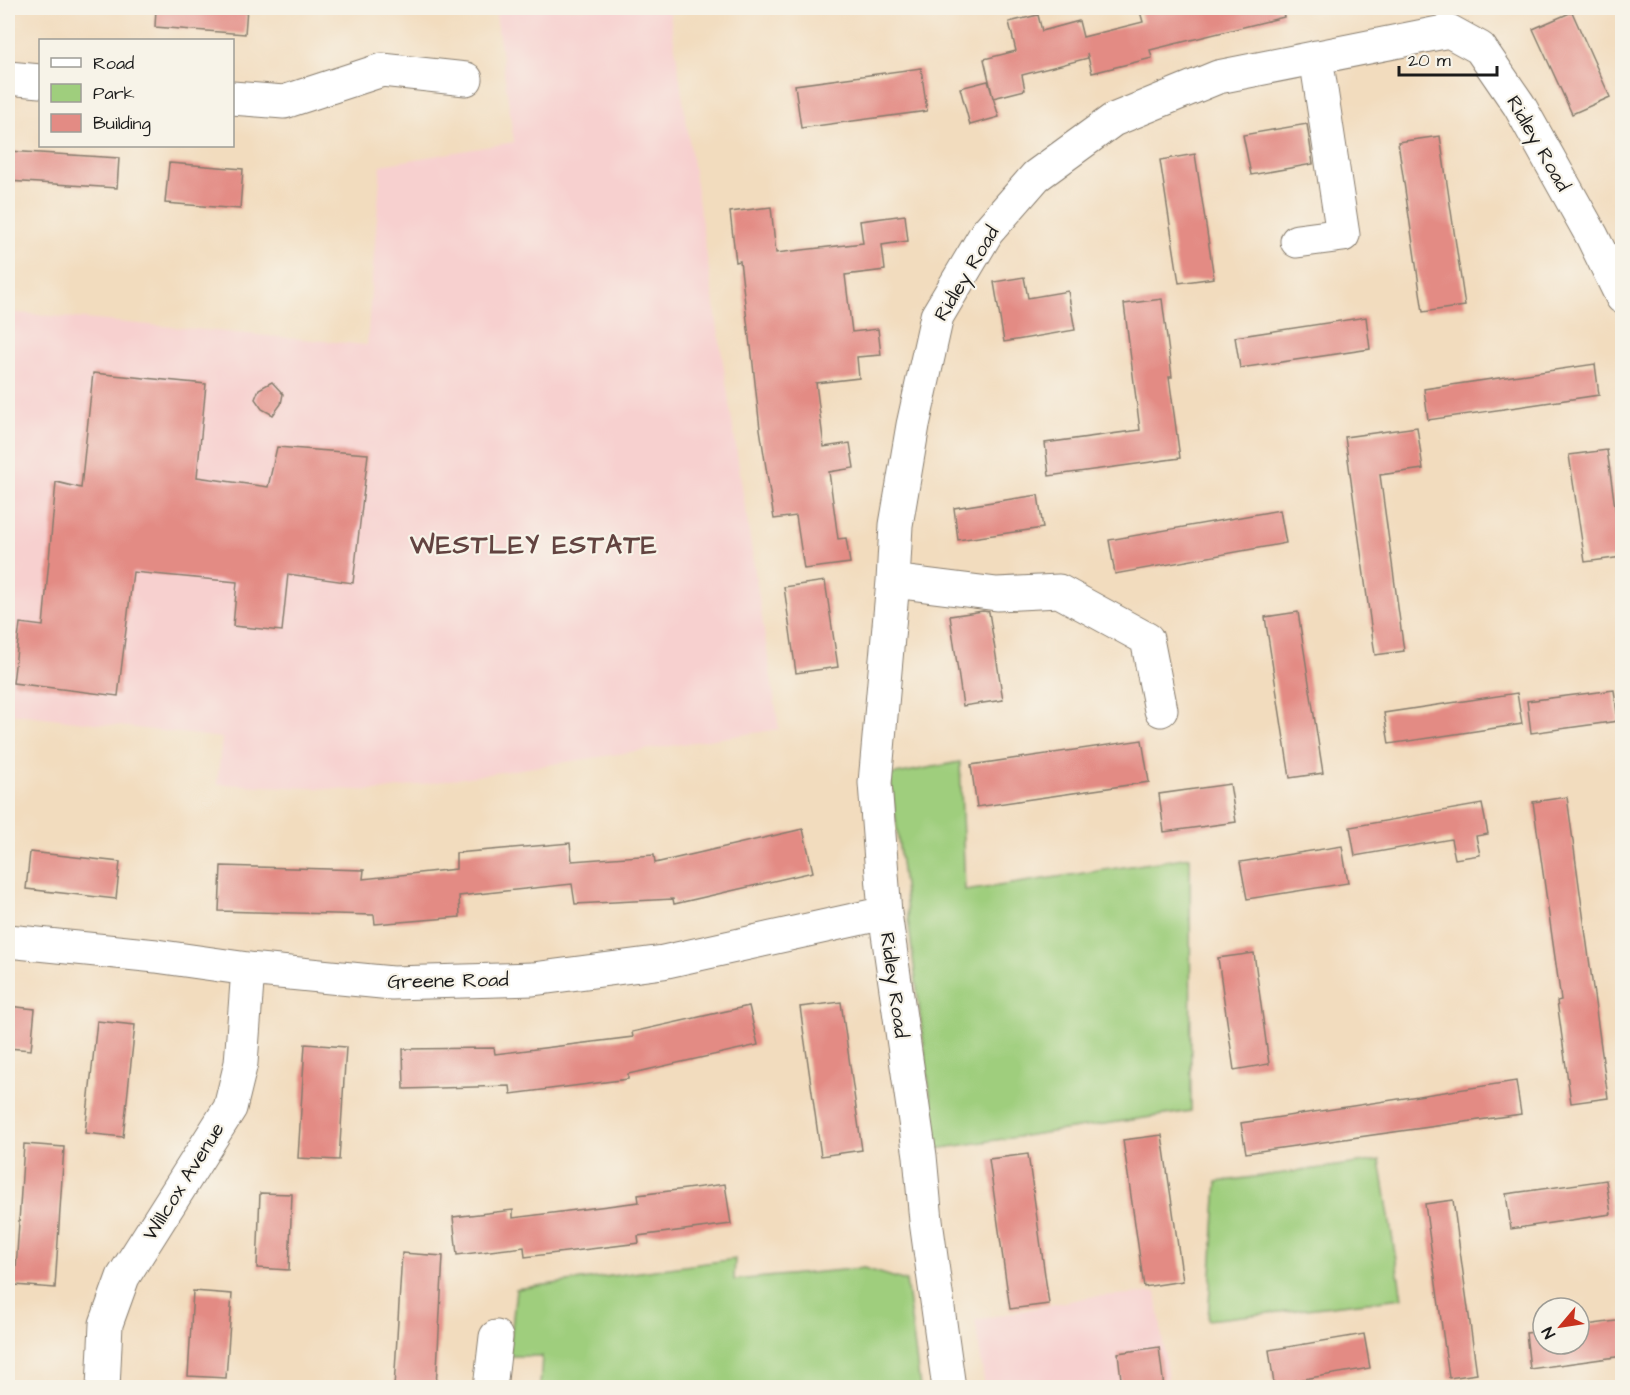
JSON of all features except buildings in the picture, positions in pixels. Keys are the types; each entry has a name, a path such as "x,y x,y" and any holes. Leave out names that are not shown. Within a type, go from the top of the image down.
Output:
{"street":[{"name":"Ridley Road","path":"949,1388 926,1221 920,1155 885,913 875,783 896,525 912,425 937,316 987,232 1036,176 1113,120 1218,77 1449,31 1480,48 1519,105 1623,297"},
{"path":"1297,241 1343,235 1316,57"},
{"path":"234,98 284,102 382,70 466,79"},
{"path":"8,78 39,81"},
{"path":"893,581 997,594 1059,591 1147,639 1161,710"},
{"name":"Greene Road","path":"8,940 156,956 248,969 392,983 533,979 663,962 885,913"},
{"name":"Willcox Avenue","path":"103,1388 106,1324 123,1276 230,1108 240,1063 248,969"},
{"path":"490,1388 496,1337"}],"shaded area":[{"path":"495,8 669,8 779,729 379,791 217,784 222,738 8,713 8,312 367,345 381,165 514,142"},
{"path":"1156,1292 1169,1387 985,1387 975,1320 1089,1297"}],"green space":[{"path":"960,762 965,891 1190,857 1191,1111 937,1149 890,775"},
{"path":"1380,1160 1402,1298 1208,1320 1217,1182"},
{"path":"735,1259 734,1280 864,1268 906,1281 920,1387 540,1387 542,1356 509,1356 516,1289"}],"district":[{"name":"WESTLEY ESTATE","path":"534,544"}]}
